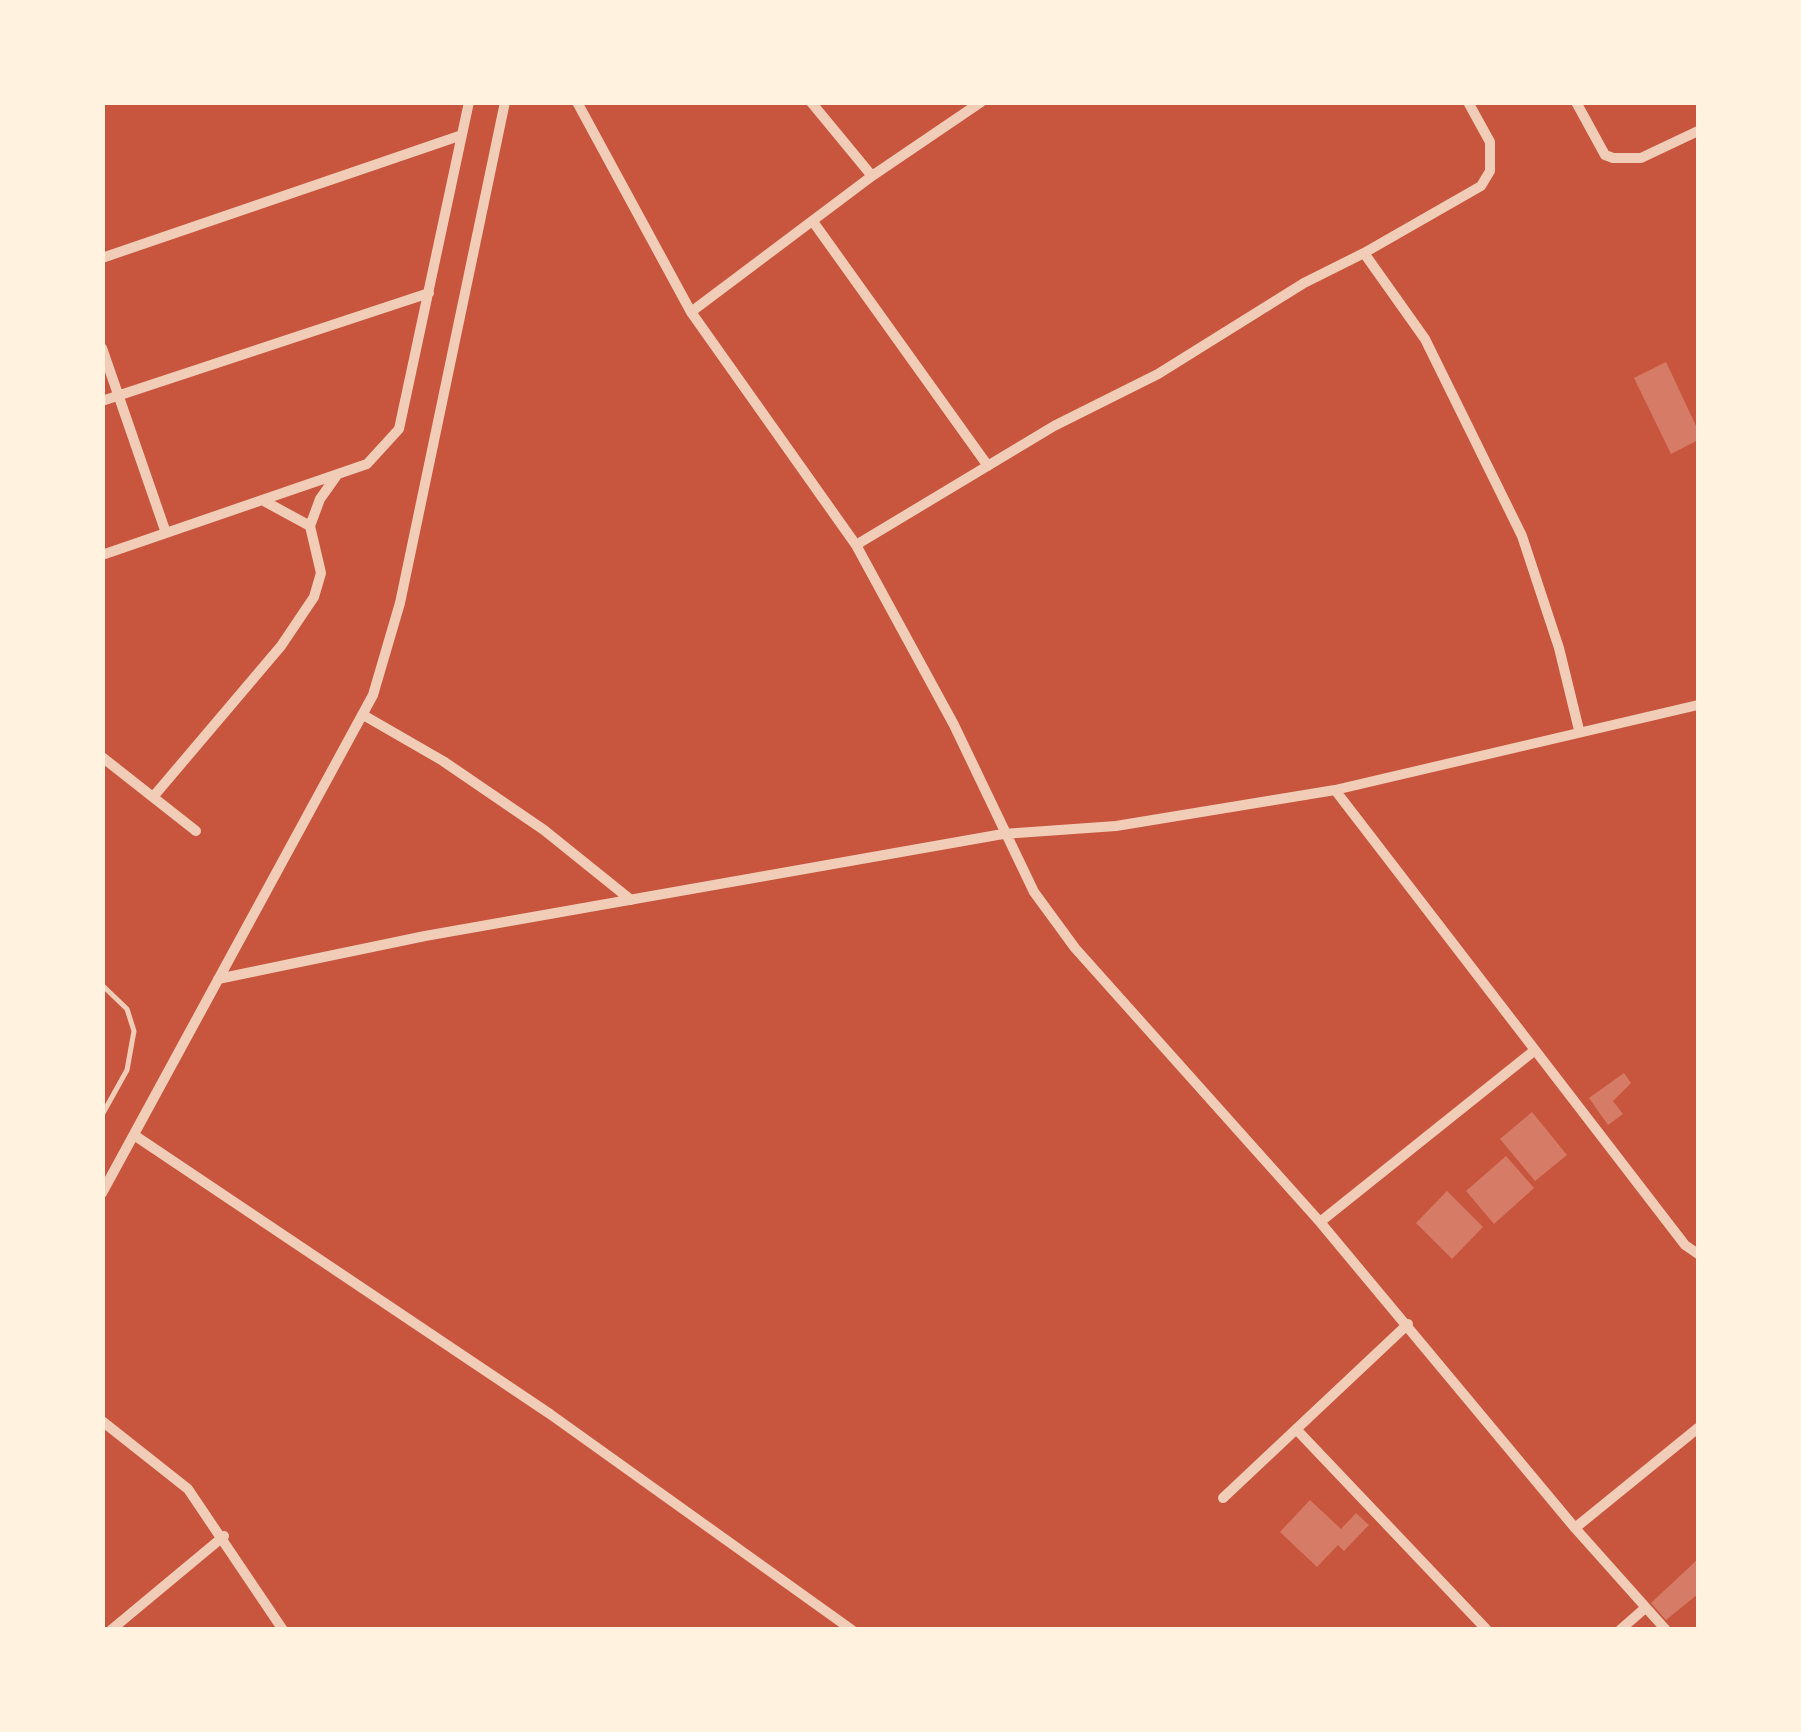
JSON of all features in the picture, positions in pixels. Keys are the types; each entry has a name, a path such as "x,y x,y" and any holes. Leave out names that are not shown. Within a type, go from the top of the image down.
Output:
{"street":[{"path":"102,555 367,464 399,430 469,102"},
{"path":"102,1194 365,716 400,603 505,102"},
{"path":"578,102 690,312 856,545 954,725 1034,892 1074,948 1320,1222 1575,1528 1666,1630"},
{"path":"811,102 872,176"},
{"path":"690,312 814,224 872,176 980,102"},
{"path":"856,545 1481,186 1490,170 1490,142 1468,102"},
{"path":"1576,102 1605,155 1612,158 1641,158 1698,131"},
{"path":"102,258 462,135"},
{"path":"814,224 988,466"},
{"path":"1364,253 1426,339 1505,500 1559,648 1579,730"},
{"path":"102,401 429,292"},
{"path":"102,348 166,533"},
{"path":"153,797 281,646 314,598 321,573 310,526 320,499 338,474"},
{"path":"262,500 310,526"},
{"path":"218,978 1003,834 1116,826 1335,790 1698,704"},
{"path":"365,716 443,761 544,830 632,900"},
{"path":"102,758 196,831"},
{"path":"1335,790 1684,1245 1698,1254"},
{"path":"1320,1222 1535,1050"},
{"path":"134,1135 550,1414 852,1630"},
{"path":"1223,1498 1408,1324"},
{"path":"102,1421 188,1489 224,1536 283,1630"},
{"path":"1575,1528 1698,1428"},
{"path":"1296,1429 1486,1630"},
{"path":"111,1630 224,1536"},
{"path":"1620,1630 1644,1609"}],"lane":[{"path":"102,985 126,1009 134,1031 127,1070 102,1115"}],"building":[{"path":"1666,362 1698,430 1698,440 1671,454 1634,378"},
{"path":"1624,1073 1631,1083 1613,1101 1623,1114 1608,1125 1589,1098"},
{"path":"1532,1112 1567,1155 1535,1181 1500,1139"},
{"path":"1506,1156 1534,1188 1494,1224 1466,1191"},
{"path":"1447,1191 1483,1227 1452,1259 1416,1223"},
{"path":"1310,1500 1341,1529 1356,1513 1369,1525 1344,1551 1338,1545 1317,1567 1280,1532"},
{"path":"1698,1559 1698,1594 1666,1620 1651,1603"}]}
